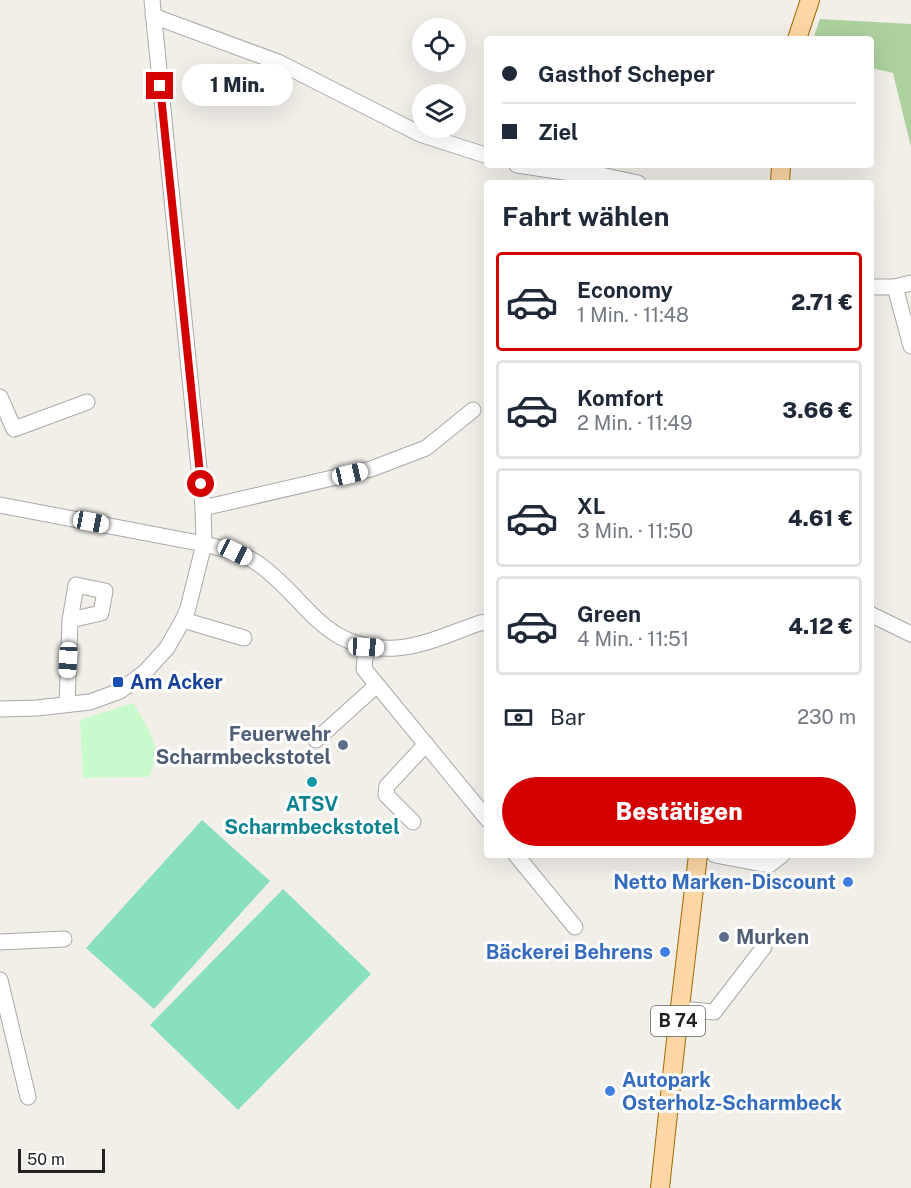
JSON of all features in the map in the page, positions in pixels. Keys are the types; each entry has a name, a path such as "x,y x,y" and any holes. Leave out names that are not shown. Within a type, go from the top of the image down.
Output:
{"main road":[{"path":"798,36 810,0"},
{"name":"B 74","path":"660,1188 698,858"}],"street":[{"path":"0,709 37,708 90,702 130,685 167,648 183,620 204,544 203,508 152,0"},
{"path":"153,16 278,62 420,134 484,155"},
{"path":"537,168 602,175 625,180"},
{"path":"874,287 911,283"},
{"path":"895,286 911,346"},
{"path":"0,397 14,429 87,402"},
{"path":"203,508 371,469 426,448 473,410"},
{"path":"0,505 235,552 259,563 325,628 366,647 397,648 418,644 484,622"},
{"path":"874,616 911,634"},
{"path":"67,704 69,620"},
{"path":"183,620 244,638"},
{"path":"366,647 364,669 484,815"},
{"path":"316,740 377,685"},
{"path":"413,822 386,795 386,790 387,786 426,744"},
{"path":"518,858 576,927"},
{"path":"732,858 769,865 778,858"},
{"path":"0,942 64,939"},
{"path":"680,1009 714,1012 764,947"},
{"path":"0,980 28,1097"}],"green space":[{"path":"820,19 911,24 911,147 893,73 874,68 874,36 814,36"},
{"path":"133,703 147,726 158,753 149,777 83,778 80,720"},
{"path":"202,820 270,881 154,1009 86,948"},
{"path":"283,889 371,974 238,1110 150,1025"}],"place":[{"name":"Am Acker","path":"118,682"},
{"name":"Feuerwehr Scharmbeckstotel","path":"343,745"},
{"name":"ATSV Scharmbeckstotel","path":"312,782"},
{"name":"Netto Marken-Discount","path":"848,882"},
{"name":"Murken","path":"724,937"},
{"name":"Bäckerei Behrens","path":"665,952"},
{"name":"Autopark Osterholz-Scharmbeck","path":"610,1091"}],"route":[{"path":"160,86 201,484"}]}
